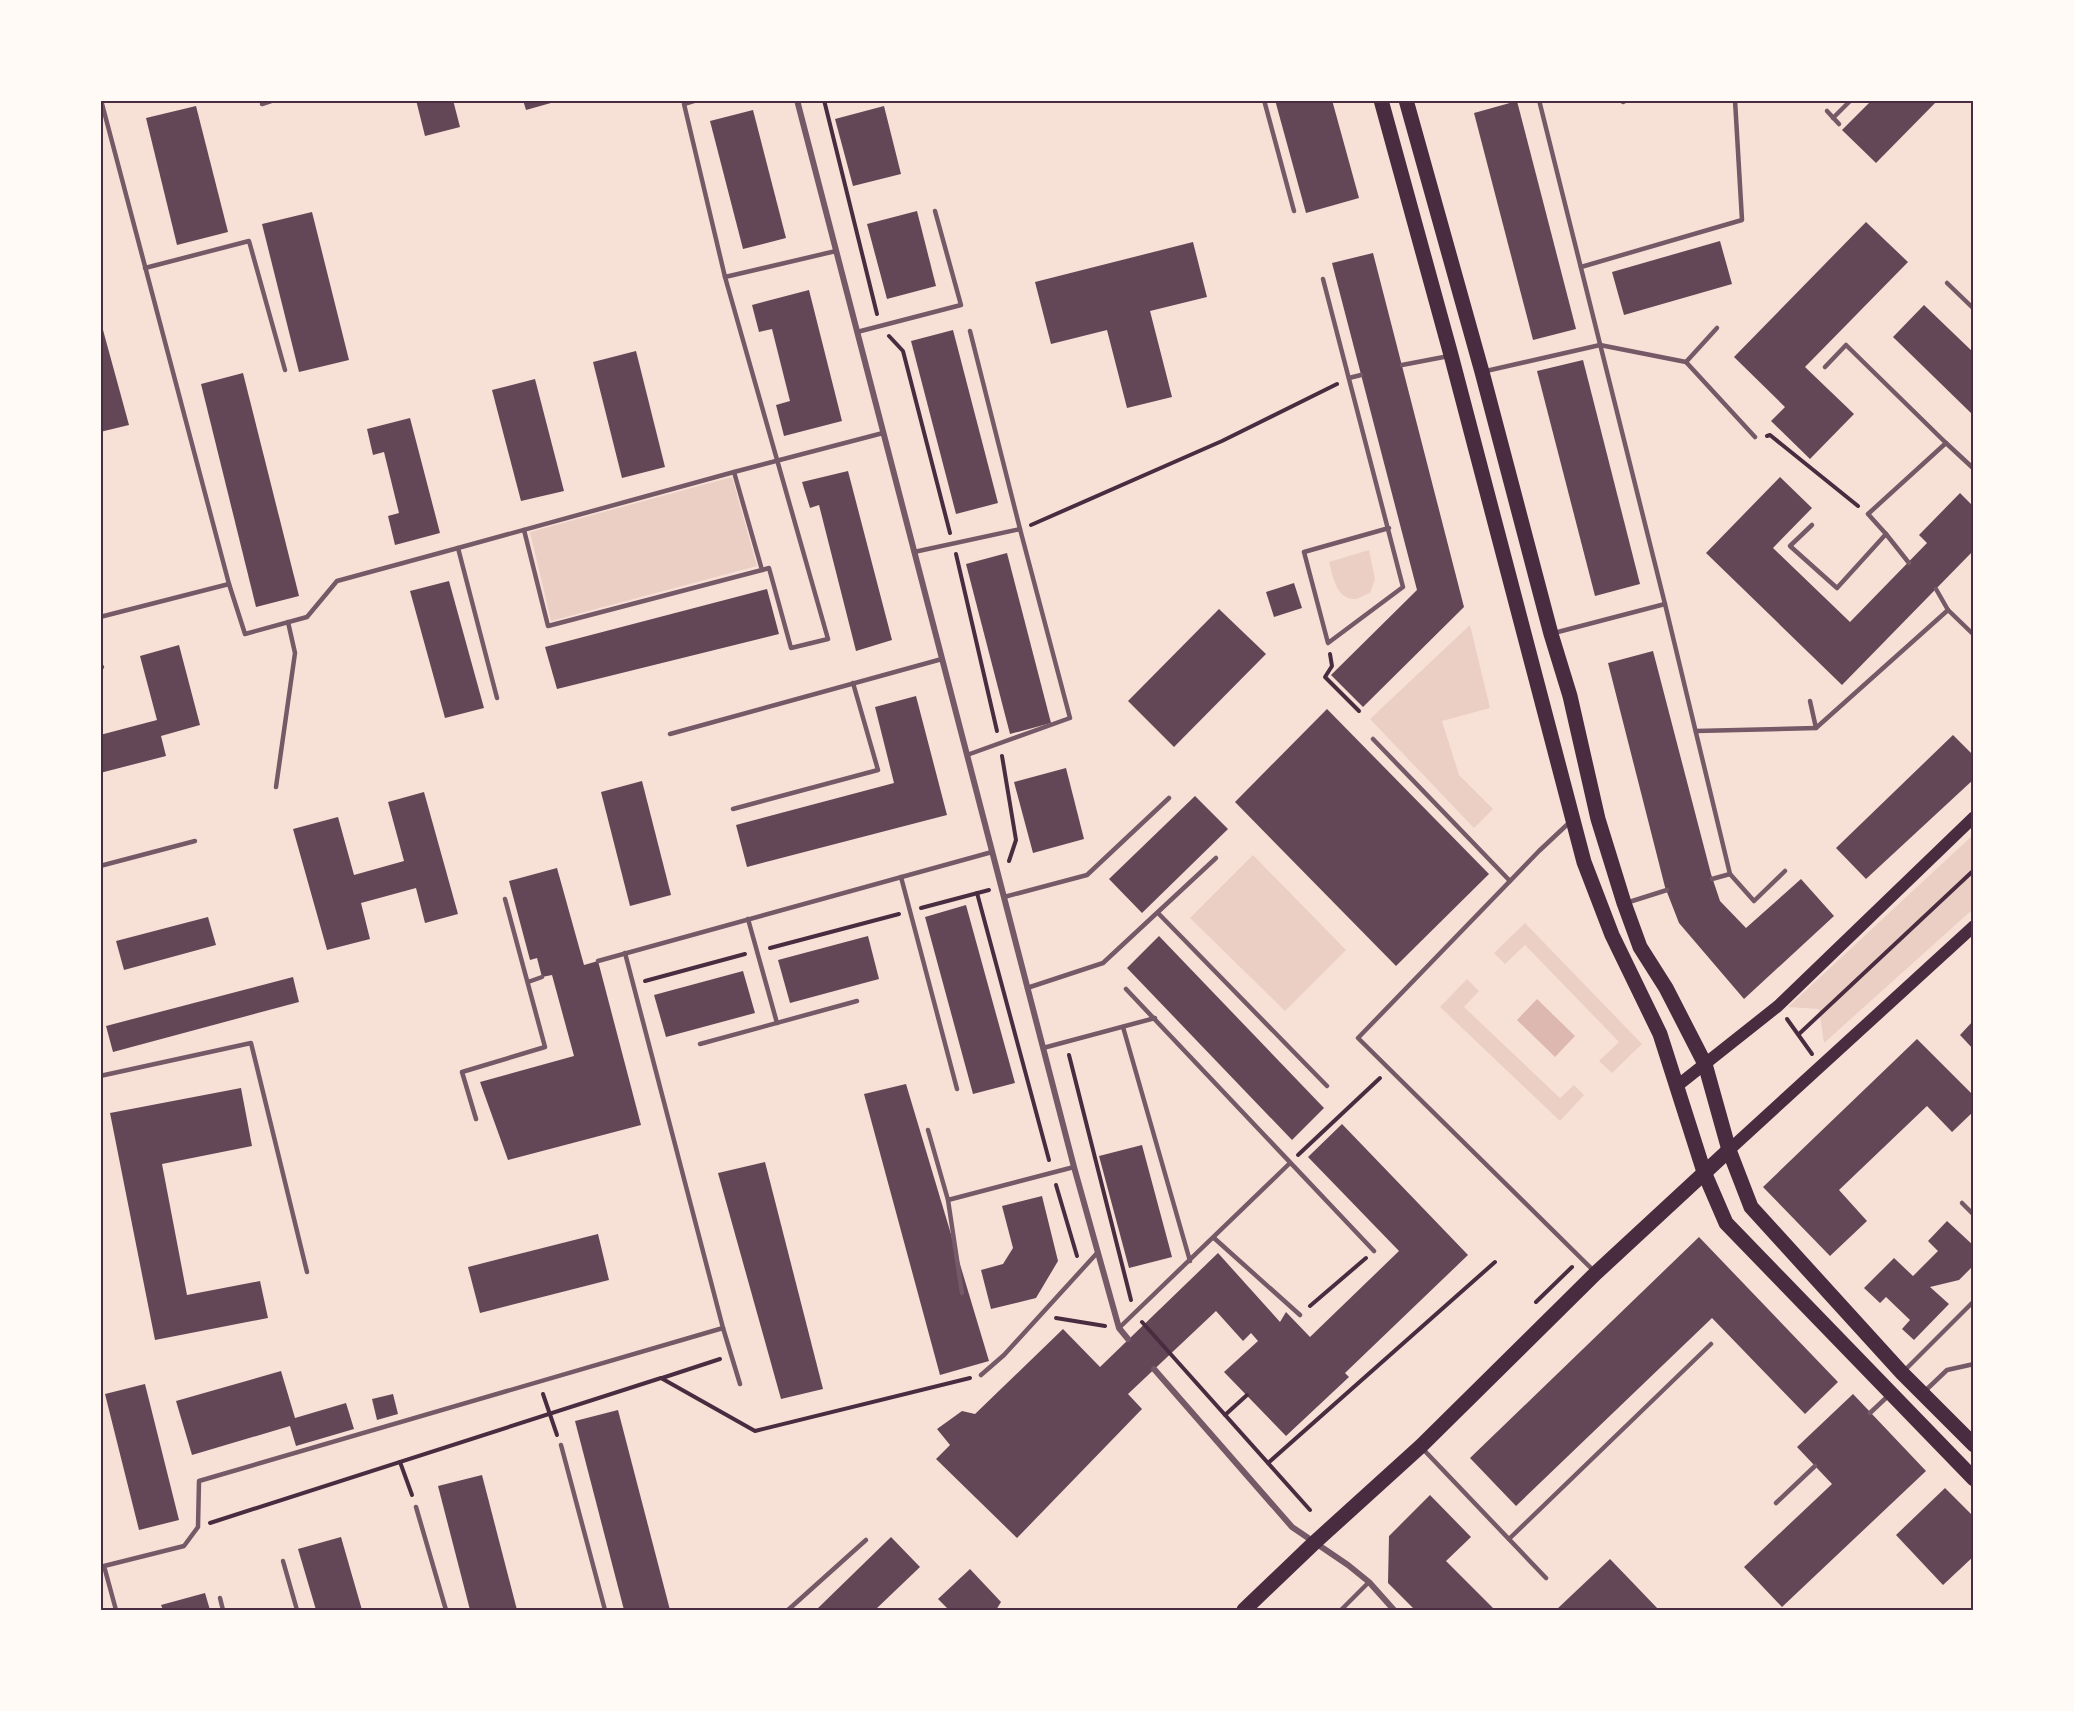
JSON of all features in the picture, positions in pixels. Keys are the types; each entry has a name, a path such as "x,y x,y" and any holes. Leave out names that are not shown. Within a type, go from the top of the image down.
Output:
{"main road":[{"path":"1381,100 1584,862 1612,934 1660,1034 1704,1172 1726,1223 1974,1479"},
{"path":"1406,100 1482,372 1551,634 1570,696 1598,819 1640,947 1666,988 1705,1064 1729,1150 1751,1207 1902,1373 1974,1445"},
{"path":"1677,1086 1778,1006 1974,818"},
{"path":"1244,1611 1420,1446 1596,1273 1974,926"}],"street":[{"path":"797,100 1074,1167 1119,1328 1128,1339"},
{"path":"1154,1369 1292,1527 1369,1582 1394,1611"}],"lane":[{"path":"101,100 229,584 245,634 307,616 337,581 776,460 883,433"},
{"path":"262,104 274,100"},
{"path":"525,530 548,626 769,568 791,648 828,639 724,277 684,102 697,100"},
{"path":"1264,100 1294,211"},
{"path":"1539,100 1730,874 1754,901 1785,871"},
{"path":"1620,100 1623,102 1627,100"},
{"path":"1581,267 1742,220 1735,100"},
{"path":"1833,118 1851,100"},
{"path":"1827,111 1839,124"},
{"path":"857,332 961,304 935,211"},
{"path":"145,268 249,241 285,370"},
{"path":"724,277 836,251"},
{"path":"1323,279 1389,528 1403,587 1328,643 1304,552 1389,528"},
{"path":"1947,283 1974,309"},
{"path":"1686,363 1717,328"},
{"path":"967,755 1070,718 970,331"},
{"path":"1482,372 1600,345 1686,363 1755,437"},
{"path":"1825,367 1846,345 1974,469"},
{"path":"1402,365 1451,356"},
{"path":"1349,378 1361,375"},
{"path":"1909,563 1868,514 1946,443"},
{"path":"734,472 762,570"},
{"path":"1812,525 1790,546 1836,588 1886,534"},
{"path":"914,552 1020,529"},
{"path":"458,548 497,698"},
{"path":"100,617 229,584"},
{"path":"1936,589 1948,609 1974,635"},
{"path":"1551,634 1665,604"},
{"path":"1696,731 1816,728 1948,609"},
{"path":"276,787 295,653 288,622"},
{"path":"670,734 942,659"},
{"path":"733,809 878,770 853,683"},
{"path":"1810,701 1816,728"},
{"path":"1373,739 1510,881"},
{"path":"1004,897 1087,875 1169,798"},
{"path":"1572,819 1358,1038 1596,1273"},
{"path":"100,866 195,841"},
{"path":"598,961 992,852"},
{"path":"1027,988 1103,963 1216,858"},
{"path":"1712,879 1730,874"},
{"path":"902,877 957,1089"},
{"path":"1624,903 1667,890"},
{"path":"476,1119 462,1072 545,1047 505,899"},
{"path":"1158,913 1327,1086"},
{"path":"748,919 777,1023"},
{"path":"625,953 723,1328 740,1384"},
{"path":"528,982 542,977"},
{"path":"1126,989 1374,1251"},
{"path":"700,1044 857,1001"},
{"path":"1043,1048 1155,1018"},
{"path":"1123,1027 1190,1261"},
{"path":"100,1076 251,1043 307,1272"},
{"path":"928,1130 948,1200 962,1293"},
{"path":"1119,1328 1290,1163"},
{"path":"948,1200 1074,1167"},
{"path":"1962,1203 1974,1215"},
{"path":"1214,1238 1300,1314"},
{"path":"981,1375 1004,1355 1098,1252"},
{"path":"1902,1373 1974,1301"},
{"path":"116,1611 102,1566 184,1546 198,1527 199,1480 723,1328"},
{"path":"1509,1539 1711,1344"},
{"path":"1923,1393 1947,1370 1974,1364"},
{"path":"1870,1413 1890,1394"},
{"path":"561,1444 605,1611"},
{"path":"1420,1446 1546,1578"},
{"path":"1776,1503 1815,1466"},
{"path":"416,1507 446,1611"},
{"path":"788,1611 866,1540"},
{"path":"283,1561 297,1611"},
{"path":"100,1581 107,1579"},
{"path":"1341,1611 1369,1582"},
{"path":"220,1598 223,1611"}],"path":[{"path":"633,984 1001,887 1016,840 1000,743 953,543 903,351 879,325 824,100"},
{"path":"1020,529 1222,441 1349,378"},
{"path":"1755,437 1770,435 1868,514"},
{"path":"1328,643 1332,666 1325,677 1359,711"},
{"path":"1798,1034 1974,870"},
{"path":"977,893 1081,1271"},
{"path":"1290,1163 1389,1069"},
{"path":"1300,1314 1374,1251"},
{"path":"1536,1302 1581,1258"},
{"path":"1268,1463 1495,1262"},
{"path":"1040,1315 1119,1328"},
{"path":"198,1527 731,1355"},
{"path":"661,1378 755,1431 981,1375"},
{"path":"539,1382 561,1444"},
{"path":"1225,1415 1246,1395"},
{"path":"400,1462 416,1507"}],"shaded area":[{"path":"732,477 757,566 551,621 530,532"},
{"path":"1369,550 1375,579 1370,593 1356,599 1344,596 1336,586 1329,562"},
{"path":"1470,625 1490,708 1442,721 1459,775 1493,809 1474,828 1370,719"},
{"path":"1973,835 1973,909 1824,1043 1819,1009 1788,1007"},
{"path":"1253,855 1346,950 1285,1011 1190,918"},
{"path":"1525,923 1642,1044 1612,1073 1599,1061 1619,1042 1525,945 1505,964 1494,953"},
{"path":"1467,979 1479,991 1464,1007 1560,1098 1574,1085 1584,1095 1560,1121 1440,1007"},
{"path":"1537,999 1575,1036 1555,1057 1517,1020"}],"building":[{"path":"416,100 453,100 460,127 425,136"},
{"path":"523,100 558,100 558,101 526,110"},
{"path":"1275,100 1332,100 1359,198 1306,213"},
{"path":"1872,100 1938,100 1876,163 1842,130"},
{"path":"1517,101 1576,329 1533,340 1474,113"},
{"path":"196,106 228,232 177,245 146,118"},
{"path":"884,106 901,174 853,186 835,119"},
{"path":"753,110 786,238 743,249 710,121"},
{"path":"917,211 936,286 887,299 867,224"},
{"path":"312,212 349,360 299,372 262,224"},
{"path":"1866,222 1908,262 1805,367 1854,414 1810,459 1771,421 1785,407 1734,357"},
{"path":"1720,241 1732,284 1624,315 1612,272"},
{"path":"1193,242 1207,297 1150,311 1172,397 1127,408 1107,330 1051,344 1035,282"},
{"path":"1373,253 1464,607 1363,707 1331,675 1417,590 1332,263"},
{"path":"809,290 842,421 784,436 776,405 790,401 772,329 759,332 752,305"},
{"path":"1924,305 1974,353 1974,416 1893,337"},
{"path":"100,319 129,425 100,432"},
{"path":"953,330 998,503 956,514 911,341"},
{"path":"636,351 665,467 622,478 593,362"},
{"path":"1583,360 1640,584 1595,596 1537,371"},
{"path":"243,373 299,596 256,607 201,384"},
{"path":"535,379 564,491 521,501 492,390"},
{"path":"410,418 440,533 395,545 388,516 399,513 384,452 373,455 367,429"},
{"path":"848,471 892,640 856,651 819,505 810,508 802,482"},
{"path":"1780,477 1812,508 1773,548 1850,622 1927,543 1919,535 1960,493 1974,507 1974,550 1842,685 1706,553"},
{"path":"1007,553 1051,723 1010,734 966,564"},
{"path":"449,581 484,708 445,718 410,591"},
{"path":"1294,583 1302,608 1274,617 1266,592"},
{"path":"767,589 779,634 557,689 545,647"},
{"path":"1219,609 1266,654 1174,747 1128,701"},
{"path":"179,645 200,725 161,736 166,756 100,773 100,735 157,720 140,656"},
{"path":"1653,651 1720,901 1746,928 1801,879 1834,916 1744,999 1679,923 1665,887 1608,663"},
{"path":"916,696 947,815 747,867 736,825 894,783 875,707"},
{"path":"1327,709 1489,874 1396,966 1235,802"},
{"path":"1953,735 1974,756 1974,779 1866,879 1836,848"},
{"path":"1066,768 1084,839 1033,853 1014,782"},
{"path":"642,781 671,895 630,906 601,792"},
{"path":"424,792 458,914 425,923 416,888 361,903 370,939 327,950 293,829 338,817 354,875 404,861 388,802"},
{"path":"1195,796 1228,829 1142,913 1109,879"},
{"path":"557,868 584,965 598,961 641,1125 508,1160 480,1082 574,1056 552,975 542,977 537,958 530,960 509,881"},
{"path":"966,905 1015,1083 973,1094 925,917"},
{"path":"208,917 216,945 124,970 116,941"},
{"path":"868,936 879,979 790,1003 778,960"},
{"path":"1159,936 1324,1108 1292,1140 1127,968"},
{"path":"743,971 755,1013 666,1037 654,995"},
{"path":"293,977 299,1002 113,1052 106,1026"},
{"path":"1974,1020 1974,1050 1960,1035"},
{"path":"1917,1039 1974,1096 1974,1111 1952,1132 1927,1106 1839,1190 1867,1221 1830,1256 1763,1187"},
{"path":"906,1084 989,1361 940,1375 864,1094"},
{"path":"241,1088 252,1146 162,1164 187,1295 260,1281 268,1318 155,1340 110,1113"},
{"path":"1342,1124 1468,1255 1345,1373 1349,1377 1286,1436 1224,1372 1258,1341 1251,1333 1243,1341 1216,1311 1128,1394 1142,1409 1017,1538 936,1459 950,1445 937,1429 962,1411 975,1414 1063,1329 1100,1367 1218,1253 1280,1322 1286,1312 1310,1337 1399,1251 1308,1157"},
{"path":"1142,1145 1172,1257 1129,1268 1099,1156"},
{"path":"765,1162 823,1389 781,1399 718,1173"},
{"path":"1042,1196 1058,1261 1036,1298 991,1309 981,1270 1003,1264 1013,1248 1002,1206"},
{"path":"1947,1221 1974,1246 1974,1265 1959,1280 1930,1287 1949,1304 1914,1340 1902,1329 1910,1320 1886,1297 1880,1303 1864,1288 1894,1258 1913,1276 1938,1251 1928,1241"},
{"path":"598,1234 609,1280 480,1313 468,1267"},
{"path":"1699,1237 1838,1382 1805,1414 1712,1318 1516,1506 1470,1458"},
{"path":"281,1371 295,1418 346,1403 354,1429 296,1446 290,1426 192,1455 176,1401"},
{"path":"145,1384 179,1520 139,1530 105,1394"},
{"path":"393,1394 398,1414 377,1420 372,1399"},
{"path":"1853,1394 1926,1471 1782,1607 1744,1567 1832,1484 1797,1447"},
{"path":"618,1410 670,1610 624,1610 575,1421"},
{"path":"482,1475 517,1610 470,1610 438,1486"},
{"path":"1945,1488 1974,1517 1974,1556 1943,1585 1896,1535"},
{"path":"1430,1495 1471,1537 1446,1561 1495,1610 1415,1610 1388,1583 1389,1536"},
{"path":"341,1537 362,1610 316,1610 298,1549"},
{"path":"891,1537 920,1567 875,1610 816,1610"},
{"path":"1610,1559 1659,1610 1556,1610"},
{"path":"970,1569 1001,1602 996,1610 949,1610 938,1599"},
{"path":"205,1593 210,1610 163,1610 161,1605"}]}
